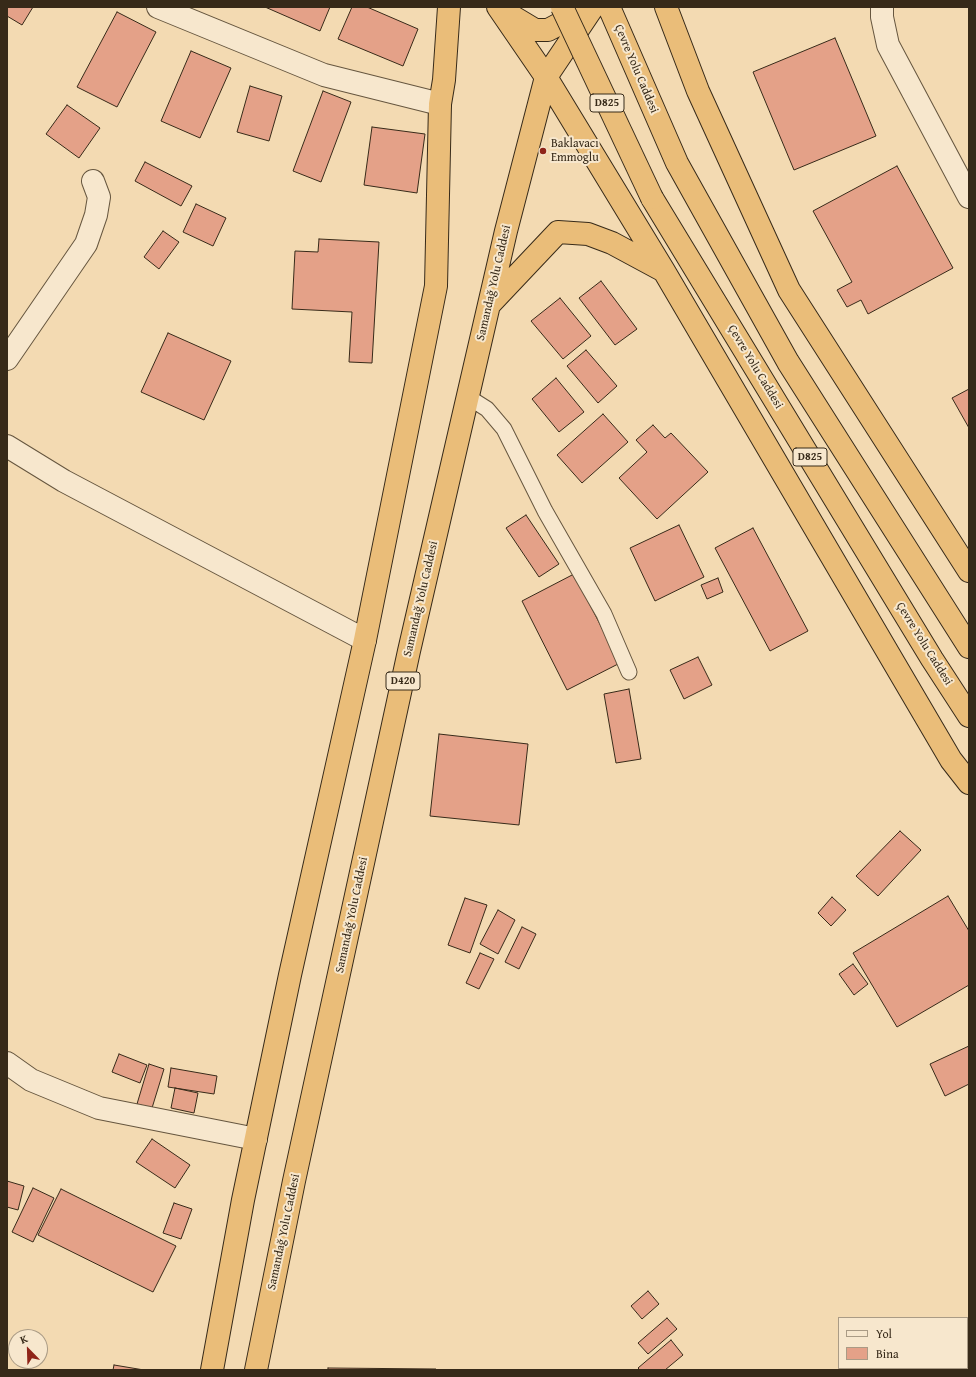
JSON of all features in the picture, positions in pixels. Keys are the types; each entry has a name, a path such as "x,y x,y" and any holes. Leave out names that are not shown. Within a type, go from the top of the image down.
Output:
{"highway":[{"path":"212,1370 256,1139 365,640 436,286 440,104 444,80 449,7"},
{"name":"Çevre Yolu Caddesi","path":"562,7 652,198 932,659 969,716"},
{"path":"498,8 535,30 548,30 592,7"},
{"name":"Samandağ Yolu Caddesi","path":"256,1370 294,1181 409,651 506,231 546,77 592,7"},
{"name":"Çevre Yolu Caddesi","path":"609,7 677,163 788,362 969,647"},
{"path":"666,7 698,91 789,290 969,571"},
{"path":"498,8 546,77 664,271 951,760 969,783"},
{"path":"489,305 558,232 588,234 594,236 612,243 664,271"}],"street":[{"path":"158,7 324,76 440,104"},
{"path":"882,7 882,17 888,45 969,197"},
{"path":"7,359 86,244 96,215 99,197 93,181"},
{"path":"7,446 64,482 365,640"},
{"path":"7,1064 31,1080 99,1108 256,1139"}],"lane":[{"path":"468,397 487,409 504,429 545,511 604,614 629,672"}],"building":[{"path":"7,7 33,7 22,25 7,16"},
{"path":"265,7 330,7 320,31"},
{"path":"352,7 367,7 418,29 403,66 338,39"},
{"path":"117,12 156,32 117,107 77,87"},
{"path":"835,38 876,136 794,170 753,72"},
{"path":"191,51 231,68 200,138 161,121"},
{"path":"250,86 282,96 269,141 237,132"},
{"path":"323,91 351,102 321,182 293,171"},
{"path":"67,105 100,128 79,158 46,134"},
{"path":"372,127 425,134 417,193 364,185"},
{"path":"145,162 192,186 181,206 135,181"},
{"path":"897,166 953,268 868,314 861,300 847,307 837,290 852,282 813,211"},
{"path":"196,204 226,218 213,246 183,232"},
{"path":"163,231 179,242 159,269 144,257"},
{"path":"319,239 379,242 372,363 349,362 352,312 292,309 295,251 318,252"},
{"path":"601,281 637,329 615,345 579,298"},
{"path":"560,298 591,336 563,359 531,321"},
{"path":"168,333 231,361 204,420 141,392"},
{"path":"586,350 617,386 598,403 567,366"},
{"path":"556,378 584,412 559,432 532,399"},
{"path":"969,389 969,428 952,398"},
{"path":"603,414 628,442 582,483 557,455"},
{"path":"653,425 665,438 671,433 708,472 657,519 619,478 647,452 636,440"},
{"path":"526,515 559,564 539,577 506,528"},
{"path":"679,525 704,577 655,601 630,548"},
{"path":"753,528 808,631 770,651 715,548"},
{"path":"574,574 620,663 567,690 522,601"},
{"path":"718,578 723,592 707,599 701,585"},
{"path":"698,657 712,685 684,699 670,670"},
{"path":"629,689 641,759 616,763 604,694"},
{"path":"439,734 528,744 519,825 430,816"},
{"path":"900,831 921,850 878,896 856,876"},
{"path":"948,896 969,931 969,985 897,1027 853,953"},
{"path":"832,897 846,910 831,926 818,913"},
{"path":"465,898 487,905 470,953 448,945"},
{"path":"498,910 515,920 498,954 480,944"},
{"path":"522,927 536,934 519,969 505,962"},
{"path":"480,953 494,959 479,989 466,983"},
{"path":"853,964 868,984 854,995 839,974"},
{"path":"969,1046 969,1084 945,1096 930,1064"},
{"path":"119,1054 147,1065 140,1083 112,1072"},
{"path":"149,1064 164,1069 152,1108 137,1104"},
{"path":"171,1068 217,1076 214,1094 168,1087"},
{"path":"175,1088 198,1093 194,1113 171,1108"},
{"path":"152,1139 190,1165 175,1188 136,1162"},
{"path":"7,1181 24,1186 18,1210 7,1207"},
{"path":"33,1188 54,1198 33,1242 12,1232"},
{"path":"61,1189 176,1246 153,1292 38,1235"},
{"path":"174,1203 192,1209 181,1239 163,1233"},
{"path":"648,1291 659,1304 642,1319 631,1306"},
{"path":"667,1318 677,1329 648,1354 638,1343"},
{"path":"671,1340 683,1355 665,1370 640,1370 638,1368"},
{"path":"114,1365 144,1370 113,1370"},
{"path":"328,1368 436,1369 436,1370 328,1370"}],"place":[{"name":"Baklavacı Emmoglu","path":"543,151"}]}
